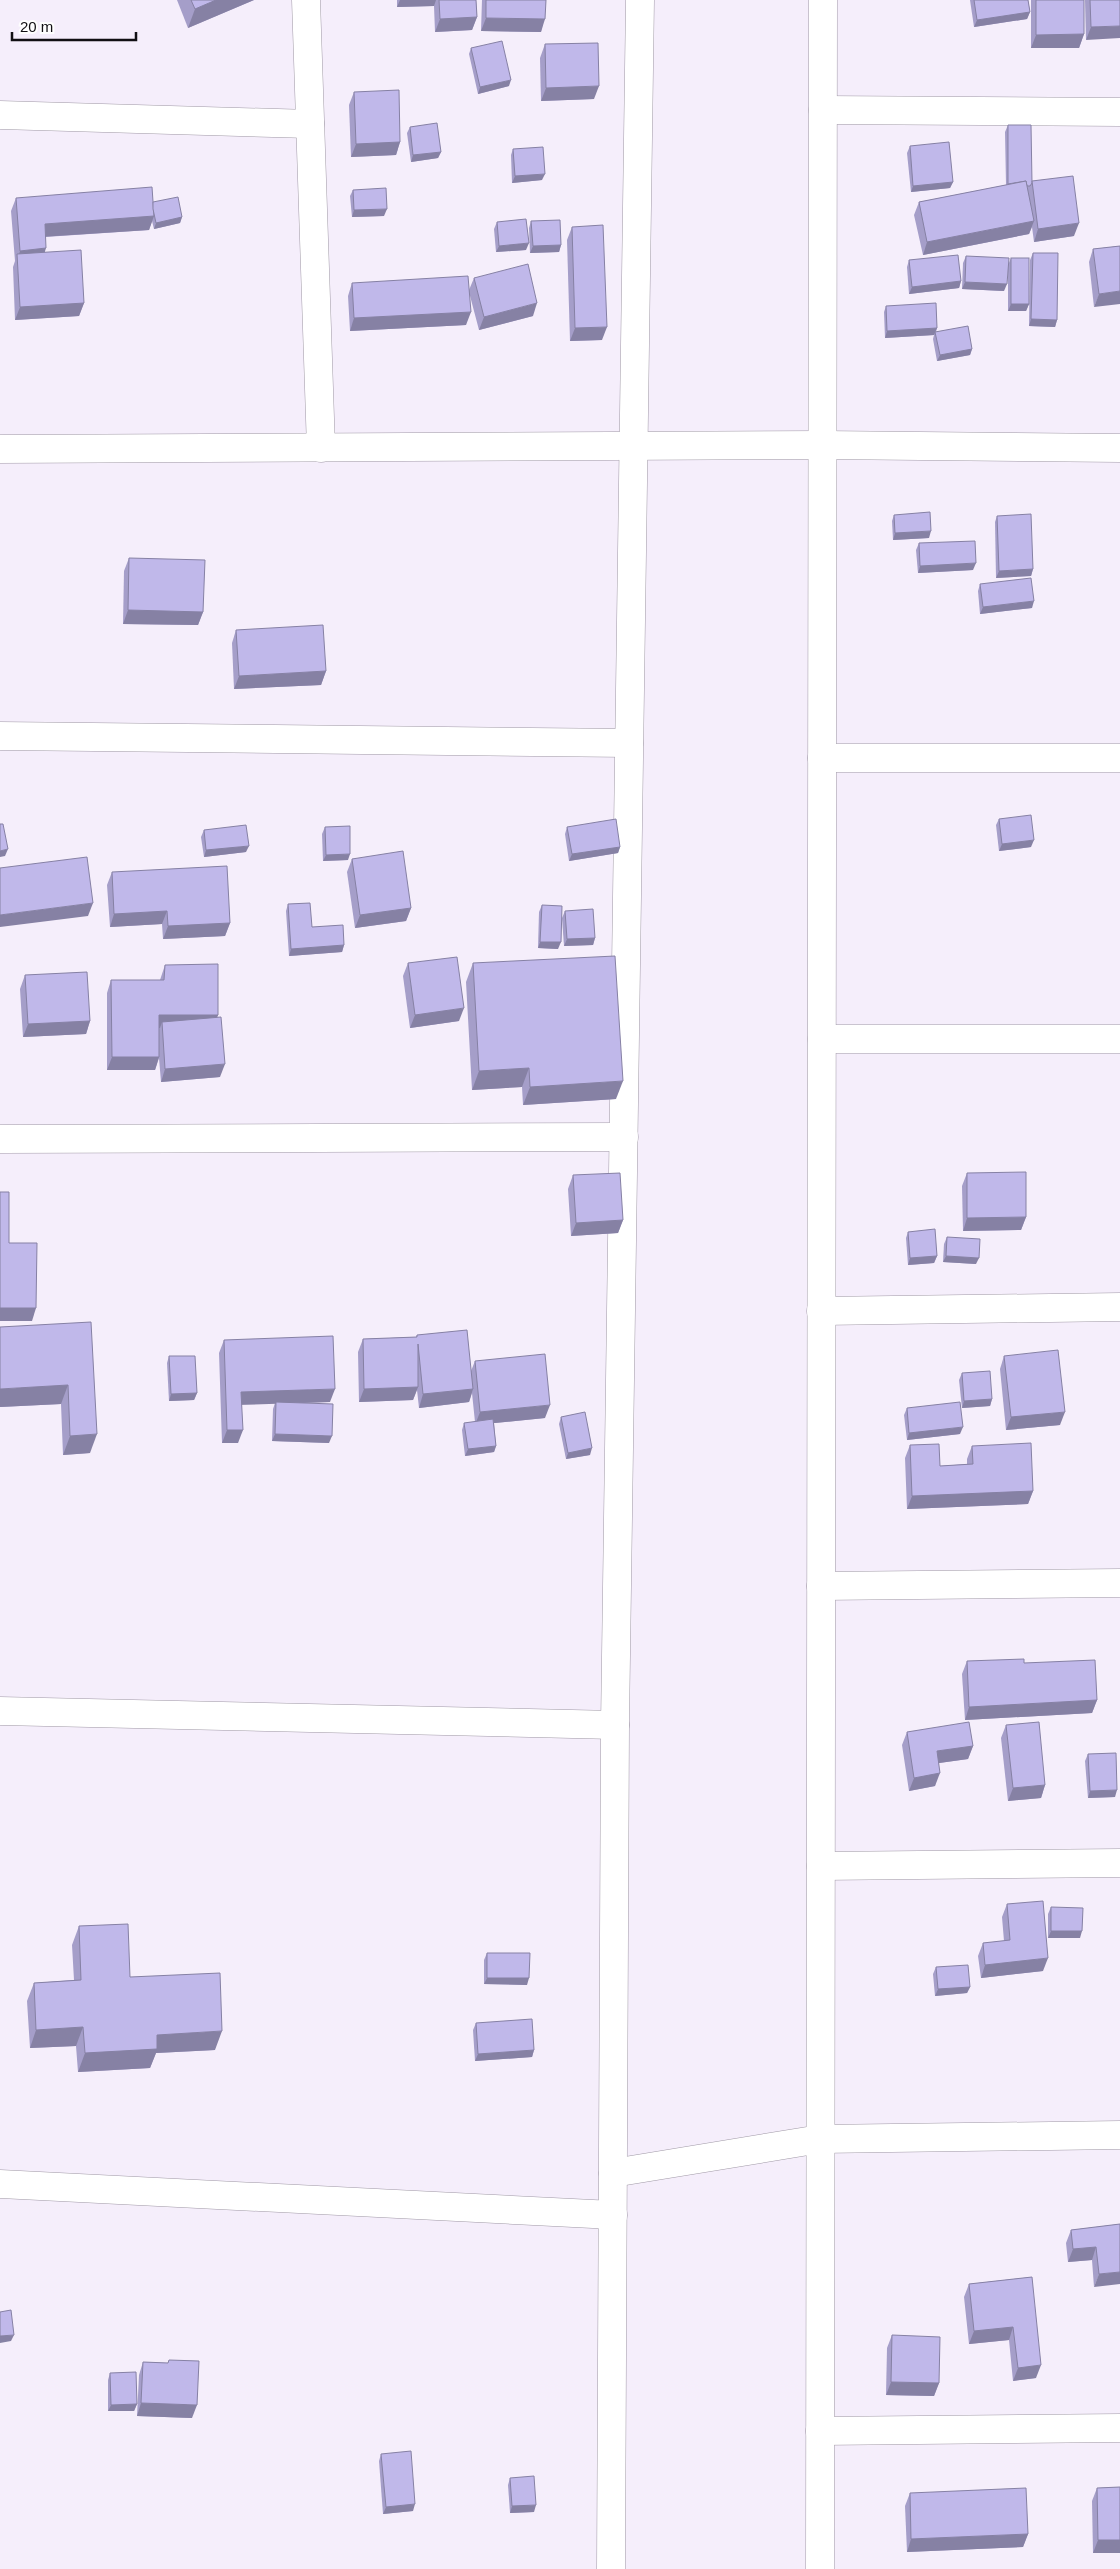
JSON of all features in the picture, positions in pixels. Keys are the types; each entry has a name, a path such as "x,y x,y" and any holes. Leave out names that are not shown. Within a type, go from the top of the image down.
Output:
{"street":[{"path":"306,0 321,448"},
{"path":"611,2569 616,1725 640,0"},
{"path":"820,2569 823,0"},
{"path":"824,110 1120,112"},
{"path":"0,115 310,124"},
{"path":"0,450 823,445 1120,448"},
{"path":"0,736 630,743"},
{"path":"822,758 1120,758"},
{"path":"822,1039 1120,1039"},
{"path":"0,1139 624,1137"},
{"path":"821,1310 1120,1307"},
{"path":"821,1586 1120,1583"},
{"path":"0,1712 616,1725"},
{"path":"821,1866 1120,1863"},
{"path":"612,2173 820,2139 1120,2135"},
{"path":"0,2184 613,2215"},
{"path":"820,2431 1120,2428"}],"building":[{"path":"191,0 216,0 195,9"},
{"path":"439,0 476,0 477,17 440,19"},
{"path":"486,0 546,0 545,19 486,18"},
{"path":"974,0 1028,0 1030,12 977,20"},
{"path":"1036,0 1084,0 1084,34 1036,35"},
{"path":"1090,0 1120,0 1120,26 1091,27"},
{"path":"502,41 511,80 480,87 471,48"},
{"path":"598,43 599,86 546,88 545,44"},
{"path":"399,90 400,142 356,144 354,92"},
{"path":"437,123 441,152 413,155 410,127"},
{"path":"1008,125 1031,125 1032,183 1030,186 1027,186 1026,181 1008,184"},
{"path":"949,142 953,182 913,186 910,146"},
{"path":"543,147 545,174 515,176 513,149"},
{"path":"1073,176 1079,223 1038,229 1032,181"},
{"path":"1026,181 1034,221 927,242 919,202"},
{"path":"152,187 154,216 45,224 46,248 20,251 16,198"},
{"path":"386,188 387,209 354,210 353,190"},
{"path":"178,197 182,217 156,223 153,202"},
{"path":"526,219 529,243 499,246 497,222"},
{"path":"560,220 561,245 533,246 531,221"},
{"path":"603,225 607,327 575,328 572,227"},
{"path":"1120,246 1120,291 1099,294 1093,249"},
{"path":"81,250 84,303 20,307 17,254"},
{"path":"1033,253 1058,253 1057,320 1031,319"},
{"path":"958,255 961,281 912,287 909,260"},
{"path":"966,256 1009,258 1007,284 965,282"},
{"path":"1011,258 1029,258 1029,304 1011,304"},
{"path":"528,264 537,303 484,317 474,278"},
{"path":"468,276 471,312 354,318 352,283"},
{"path":"936,303 937,328 887,331 886,306"},
{"path":"968,326 972,349 940,355 935,332"},
{"path":"930,512 931,531 895,533 894,515"},
{"path":"1031,514 1033,569 999,571 997,516"},
{"path":"975,541 976,563 920,566 919,543"},
{"path":"129,558 205,560 203,612 128,610"},
{"path":"1031,578 1034,601 983,607 980,584"},
{"path":"323,625 326,671 239,676 236,630"},
{"path":"1031,815 1034,840 1002,844 999,819"},
{"path":"616,819 620,847 572,854 567,827"},
{"path":"0,824 3,824 8,849 0,851"},
{"path":"246,825 249,846 206,850 204,830"},
{"path":"350,826 350,854 326,855 325,827"},
{"path":"403,851 411,908 360,915 352,859"},
{"path":"87,857 93,903 0,915 0,868"},
{"path":"227,866 230,923 168,926 167,911 114,914 112,872"},
{"path":"310,903 312,927 343,925 344,945 291,949 288,904"},
{"path":"542,905 562,906 561,942 540,942"},
{"path":"593,909 595,938 567,939 565,911"},
{"path":"615,956 623,1081 530,1087 529,1068 479,1071 473,963"},
{"path":"457,957 464,1008 415,1015 408,963"},
{"path":"218,964 218,1015 159,1015 159,1057 112,1057 111,980 164,980 165,965"},
{"path":"87,972 90,1021 28,1024 25,975"},
{"path":"221,1017 225,1064 165,1069 162,1022"},
{"path":"1026,1172 1026,1217 967,1218 967,1173"},
{"path":"620,1173 623,1220 576,1223 573,1175"},
{"path":"0,1192 9,1192 9,1243 37,1243 36,1308 0,1308"},
{"path":"935,1229 937,1256 910,1258 908,1232"},
{"path":"947,1237 980,1239 979,1258 946,1256"},
{"path":"91,1322 97,1434 70,1436 68,1385 0,1389 0,1327"},
{"path":"467,1330 473,1389 423,1394 418,1344 418,1387 364,1389 363,1339 417,1337 417,1335"},
{"path":"333,1336 335,1389 241,1392 243,1430 227,1430 224,1340"},
{"path":"1058,1350 1065,1412 1011,1417 1004,1356"},
{"path":"545,1354 550,1405 480,1412 475,1361"},
{"path":"169,1356 195,1356 197,1393 171,1394"},
{"path":"990,1371 992,1399 964,1401 962,1373"},
{"path":"276,1402 333,1404 332,1436 275,1434"},
{"path":"960,1402 963,1427 909,1433 907,1408"},
{"path":"585,1412 592,1448 568,1453 561,1417"},
{"path":"493,1419 496,1446 468,1449 464,1423"},
{"path":"1031,1443 1033,1491 912,1496 910,1445 939,1444 940,1466 973,1464 972,1446"},
{"path":"1024,1659 1024,1663 1095,1660 1097,1700 969,1707 967,1661"},
{"path":"969,1722 973,1746 937,1751 940,1773 914,1778 907,1732"},
{"path":"1039,1722 1045,1785 1013,1788 1006,1725"},
{"path":"1116,1753 1117,1790 1090,1791 1088,1754"},
{"path":"1043,1901 1048,1958 985,1965 983,1943 1010,1940 1007,1904"},
{"path":"1051,1907 1083,1908 1082,1931 1051,1931"},
{"path":"128,1924 130,1977 220,1973 222,2031 157,2035 157,2049 85,2053 83,2027 36,2030 34,1983 81,1980 79,1926"},
{"path":"487,1953 530,1953 529,1978 487,1978"},
{"path":"968,1965 970,1987 938,1989 936,1967"},
{"path":"532,2019 534,2050 478,2054 476,2023"},
{"path":"1120,2224 1120,2272 1099,2274 1096,2247 1073,2249 1071,2230"},
{"path":"1032,2277 1041,2365 1018,2368 1013,2327 974,2331 969,2284"},
{"path":"11,2310 14,2335 0,2336 0,2312"},
{"path":"892,2335 940,2337 939,2383 891,2382"},
{"path":"169,2360 199,2361 197,2405 141,2403 143,2362 168,2363"},
{"path":"136,2372 137,2404 111,2405 110,2373"},
{"path":"411,2451 415,2504 386,2507 381,2454"},
{"path":"534,2476 536,2505 512,2506 510,2478"},
{"path":"1120,2487 1120,2540 1098,2540 1097,2488"},
{"path":"1026,2488 1028,2534 911,2539 910,2493"}]}
